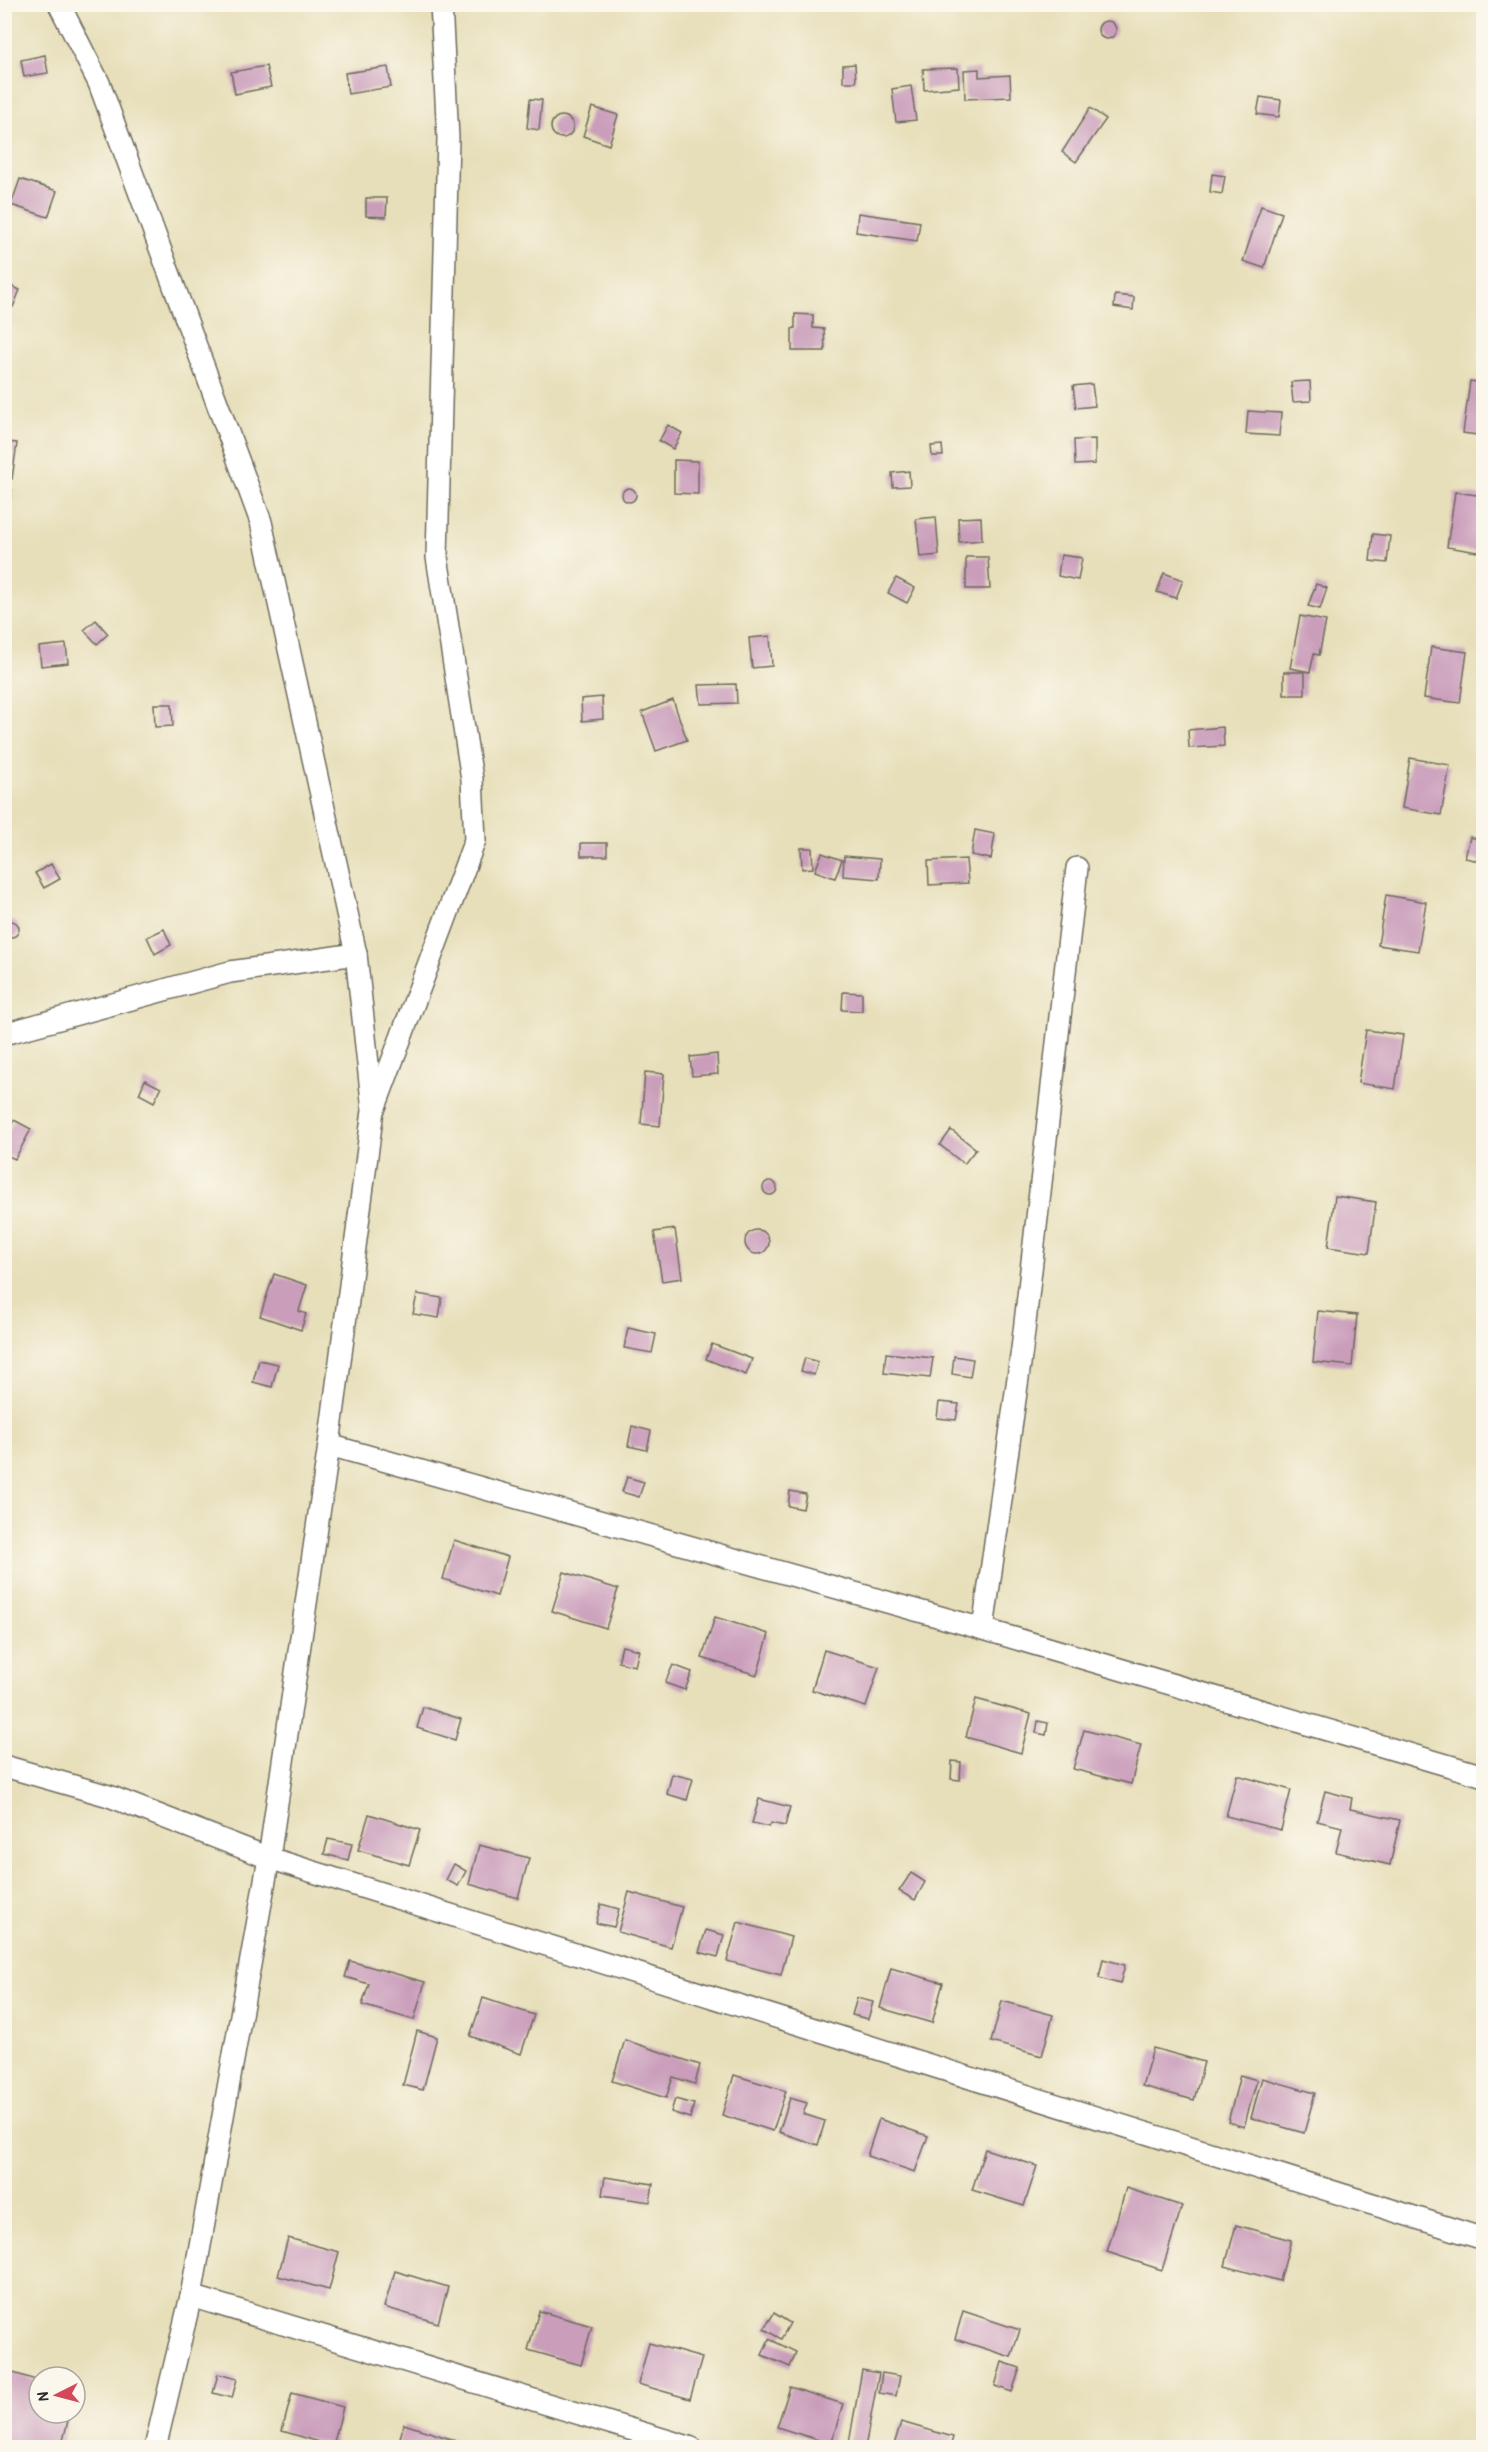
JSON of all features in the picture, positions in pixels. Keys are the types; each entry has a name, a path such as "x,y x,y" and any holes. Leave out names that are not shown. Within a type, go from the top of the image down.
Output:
{"lane":[{"path":"59,4 99,84 261,522 356,954 374,1110"},
{"path":"155,2448 191,2296 269,1858 329,1445 374,1110 475,840 472,779 437,557 448,138 441,4"},
{"path":"983,1629 1022,1349 1077,868"},
{"path":"4,1034 230,972 356,954"},
{"path":"329,1445 983,1629 1484,1776"},
{"path":"4,1766 109,1796 269,1858 1484,2239"},
{"path":"191,2296 692,2448"}],"building":[{"path":"1107,21 1113,24 1116,30 1113,36 1107,39 1101,36 1098,30 1101,24"},
{"path":"45,55 48,73 24,77 21,60"},
{"path":"855,64 856,82 843,82 843,65"},
{"path":"266,66 271,87 235,94 231,72"},
{"path":"388,67 391,87 348,94 345,73"},
{"path":"958,68 959,87 924,90 923,69"},
{"path":"979,69 979,77 1010,75 1011,97 965,99 964,70"},
{"path":"911,86 916,120 896,122 892,89"},
{"path":"1260,97 1281,100 1279,117 1257,114"},
{"path":"530,99 542,100 539,130 527,128"},
{"path":"592,107 618,115 609,145 583,136"},
{"path":"1090,108 1106,119 1076,162 1062,152"},
{"path":"562,116 570,119 573,127 570,135 562,138 554,135 551,127 554,119"},
{"path":"1212,174 1225,176 1222,194 1210,192"},
{"path":"20,179 57,191 48,217 11,205"},
{"path":"366,198 387,198 386,217 366,216"},
{"path":"1261,206 1282,213 1264,268 1243,261"},
{"path":"858,213 920,222 917,241 856,232"},
{"path":"4,283 20,290 13,307 4,304"},
{"path":"1115,295 1134,297 1133,310 1114,307"},
{"path":"795,314 813,315 813,328 824,329 825,351 792,351"},
{"path":"1310,381 1311,401 1293,402 1291,382"},
{"path":"1470,381 1484,383 1484,436 1463,433"},
{"path":"1092,384 1095,406 1076,408 1073,386"},
{"path":"1248,411 1281,413 1279,436 1246,434"},
{"path":"668,425 682,433 673,449 659,441"},
{"path":"1095,439 1095,464 1075,465 1074,440"},
{"path":"4,442 17,443 12,479 4,478"},
{"path":"942,445 943,456 932,456 931,446"},
{"path":"674,460 698,461 698,494 674,493"},
{"path":"909,471 910,486 893,487 892,473"},
{"path":"626,488 632,488 636,495 632,502 626,502 622,498 622,492"},
{"path":"4,489 12,490 7,518 4,518"},
{"path":"1455,492 1484,496 1484,553 1447,547"},
{"path":"936,517 939,555 920,557 916,519"},
{"path":"981,517 982,540 959,542 958,518"},
{"path":"1373,534 1390,536 1387,563 1370,561"},
{"path":"1061,555 1082,558 1078,580 1058,576"},
{"path":"966,557 988,557 990,589 966,589"},
{"path":"1164,573 1183,580 1176,598 1157,592"},
{"path":"896,578 915,588 907,603 888,593"},
{"path":"1316,584 1327,588 1320,609 1308,606"},
{"path":"1300,616 1326,621 1319,655 1314,654 1310,672 1290,668"},
{"path":"96,620 108,634 97,644 84,630"},
{"path":"770,636 772,666 752,668 749,638"},
{"path":"66,644 68,663 41,666 39,647"},
{"path":"1431,647 1467,652 1460,703 1424,698"},
{"path":"1284,672 1305,672 1305,695 1284,695"},
{"path":"736,684 737,703 701,704 699,685"},
{"path":"602,697 603,719 582,721 581,699"},
{"path":"673,700 687,740 656,751 642,712"},
{"path":"154,704 172,704 173,726 155,727"},
{"path":"1223,727 1224,746 1189,748 1188,730"},
{"path":"1410,758 1450,765 1441,815 1402,808"},
{"path":"975,830 995,834 991,859 971,855"},
{"path":"1470,837 1484,840 1484,862 1465,858"},
{"path":"581,843 607,843 607,856 581,856"},
{"path":"801,848 812,848 813,868 802,869"},
{"path":"822,853 842,860 835,878 815,871"},
{"path":"844,856 880,859 879,879 843,876"},
{"path":"966,859 968,883 929,885 928,861"},
{"path":"51,864 60,879 44,888 35,873"},
{"path":"1386,895 1426,902 1418,951 1378,945"},
{"path":"11,921 19,929 11,937 3,929"},
{"path":"164,929 171,945 155,954 147,937"},
{"path":"843,992 862,993 862,1011 842,1010"},
{"path":"1366,1030 1403,1035 1395,1089 1358,1083"},
{"path":"717,1054 718,1074 692,1076 690,1057"},
{"path":"645,1072 664,1074 660,1126 641,1124"},
{"path":"145,1080 161,1088 154,1102 139,1094"},
{"path":"14,1120 31,1129 15,1159 4,1154 4,1139"},
{"path":"951,1130 976,1149 964,1164 940,1145"},
{"path":"767,1181 773,1181 777,1188 773,1195 767,1195 763,1191 763,1185"},
{"path":"1335,1196 1376,1202 1369,1253 1328,1247"},
{"path":"675,1229 682,1278 662,1281 654,1232"},
{"path":"757,1230 762,1231 768,1237 768,1247 762,1253 757,1254 752,1253 746,1247 745,1242 746,1237 752,1231"},
{"path":"274,1274 307,1285 299,1311 306,1314 301,1330 260,1316"},
{"path":"417,1294 442,1298 439,1318 413,1314"},
{"path":"1318,1311 1357,1315 1352,1366 1313,1362"},
{"path":"628,1328 656,1334 652,1353 624,1348"},
{"path":"712,1344 752,1359 746,1375 706,1359"},
{"path":"886,1353 933,1358 930,1378 884,1373"},
{"path":"954,1356 973,1359 970,1377 952,1374"},
{"path":"805,1358 818,1362 814,1375 801,1371"},
{"path":"259,1360 278,1364 272,1387 253,1382"},
{"path":"939,1402 959,1404 956,1420 937,1418"},
{"path":"632,1426 651,1431 647,1450 628,1446"},
{"path":"627,1477 644,1482 639,1497 622,1492"},
{"path":"790,1491 806,1494 803,1509 788,1506"},
{"path":"454,1540 508,1557 497,1596 443,1579"},
{"path":"564,1572 618,1589 606,1628 552,1611"},
{"path":"715,1617 769,1634 757,1675 702,1658"},
{"path":"622,1646 639,1650 635,1666 618,1662"},
{"path":"824,1650 879,1667 866,1707 812,1690"},
{"path":"673,1665 692,1672 685,1690 665,1683"},
{"path":"976,1699 1031,1714 1021,1753 966,1737"},
{"path":"423,1707 461,1719 455,1740 417,1728"},
{"path":"1038,1721 1048,1723 1046,1735 1036,1733"},
{"path":"1084,1730 1141,1745 1131,1784 1073,1769"},
{"path":"952,1761 961,1762 960,1780 951,1779"},
{"path":"672,1774 693,1779 687,1800 667,1794"},
{"path":"1237,1775 1291,1790 1281,1830 1226,1816"},
{"path":"1325,1791 1352,1798 1350,1809 1400,1820 1390,1865 1336,1852 1342,1827 1317,1821"},
{"path":"759,1799 790,1807 785,1826 771,1823 769,1827 752,1823"},
{"path":"369,1814 420,1830 409,1865 358,1850"},
{"path":"328,1839 352,1844 348,1860 324,1854"},
{"path":"479,1845 529,1858 518,1898 469,1884"},
{"path":"454,1864 466,1871 458,1886 446,1880"},
{"path":"911,1873 925,1882 915,1900 899,1891"},
{"path":"629,1892 682,1907 671,1947 618,1932"},
{"path":"601,1904 619,1909 614,1927 596,1923"},
{"path":"738,1922 791,1937 781,1975 727,1961"},
{"path":"706,1930 724,1935 718,1957 699,1952"},
{"path":"1103,1959 1125,1965 1120,1984 1099,1978"},
{"path":"350,1961 425,1982 414,2020 362,2005 369,1984 345,1977"},
{"path":"891,1968 943,1983 932,2023 880,2008"},
{"path":"483,1998 534,2015 521,2054 470,2036"},
{"path":"857,1998 873,2002 868,2019 852,2015"},
{"path":"1002,2001 1053,2015 1042,2056 991,2042"},
{"path":"417,2031 437,2037 423,2090 403,2085"},
{"path":"625,2040 700,2065 695,2084 673,2077 666,2098 612,2081"},
{"path":"1153,2048 1204,2062 1194,2100 1142,2086"},
{"path":"734,2075 786,2091 773,2131 722,2115"},
{"path":"1240,2075 1257,2080 1244,2127 1228,2122"},
{"path":"1262,2078 1315,2093 1304,2133 1251,2118"},
{"path":"790,2098 807,2103 803,2114 825,2121 818,2145 779,2132"},
{"path":"675,2099 694,2104 690,2118 671,2112"},
{"path":"879,2119 928,2136 915,2172 867,2156"},
{"path":"985,2149 1037,2166 1024,2206 972,2190"},
{"path":"605,2177 653,2184 650,2202 602,2195"},
{"path":"1126,2188 1182,2206 1162,2270 1107,2252"},
{"path":"1236,2225 1291,2240 1280,2281 1225,2266"},
{"path":"288,2238 339,2252 329,2290 278,2276"},
{"path":"395,2271 448,2287 438,2323 384,2307"},
{"path":"539,2311 592,2326 581,2365 528,2350"},
{"path":"963,2311 1020,2330 1011,2357 955,2339"},
{"path":"774,2313 790,2323 781,2339 764,2329"},
{"path":"769,2339 796,2352 790,2367 762,2355"},
{"path":"649,2343 702,2358 690,2399 638,2384"},
{"path":"1002,2362 1020,2368 1012,2392 995,2386"},
{"path":"4,2370 27,2377 27,2425 67,2425 61,2448 4,2448"},
{"path":"862,2370 879,2373 865,2448 848,2448"},
{"path":"882,2373 900,2376 896,2396 879,2393"},
{"path":"218,2374 237,2379 232,2398 213,2393"},
{"path":"790,2387 843,2404 831,2444 777,2427"},
{"path":"292,2393 343,2407 333,2446 282,2431"},
{"path":"901,2422 953,2437 950,2448 893,2448"},
{"path":"404,2424 454,2440 451,2448 397,2448"}]}
